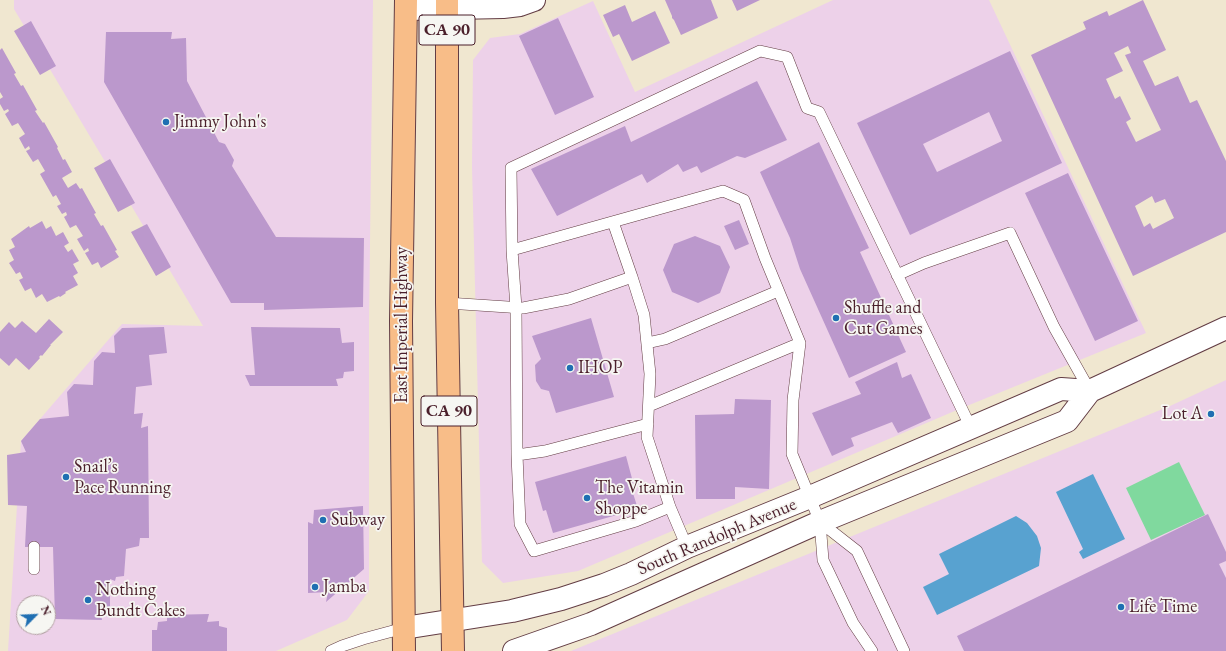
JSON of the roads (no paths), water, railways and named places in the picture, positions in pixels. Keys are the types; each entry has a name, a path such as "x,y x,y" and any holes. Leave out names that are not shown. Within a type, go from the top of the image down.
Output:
{"main road":[{"name":"East Imperial Highway","path":"404,651 402,321 406,4"},
{"name":"CA 90","path":"447,4 448,303 453,651"}],"street":[{"path":"406,4 508,6 520,5 534,0"},
{"name":"South Randolph Avenue","path":"514,651 591,624 820,522 1067,421 1090,391 1226,328"},
{"name":"South Randolph Avenue","path":"404,628 512,611 568,596 618,580 687,548 1061,389 1090,391"}],"lane":[{"path":"670,507 636,521 534,551 520,524 517,455 516,308 512,250 511,168 760,51 787,57 807,108 819,112 970,428"},
{"path":"512,250 723,191 744,200 800,343 793,400 792,454 820,522 824,560 853,623 872,651"},
{"path":"612,222 644,315 650,374 647,437 670,507 687,548"},
{"path":"897,275 924,263 1010,233 1054,327 1090,391"},
{"path":"448,303 522,308 569,299 632,277"},
{"path":"647,343 665,339 778,290"},
{"path":"649,406 800,343"},
{"path":"517,455 545,451 648,424"},
{"path":"820,522 857,551 904,651"},
{"path":"34,547 34,569"},
{"name":"South Randolph Avenue","path":"331,651 356,641 404,628"}],"water":[{"path":"1093,474 1125,539 1083,559 1079,552 1083,549 1056,492"},
{"path":"1016,516 1027,523 1037,536 1041,548 1039,566 937,615 923,587 949,574 939,554"}],"place":[{"name":"Jimmy John's","path":"166,122"},
{"name":"Shuffle and Cut Games","path":"836,318"},
{"name":"IHOP","path":"570,368"},
{"name":"Lot A","path":"1211,414"},
{"name":"Snail’s Pace Running","path":"66,477"},
{"name":"The Vitamin Shoppe","path":"587,498"},
{"name":"Subway","path":"323,520"},
{"name":"Jamba","path":"315,587"},
{"name":"Nothing Bundt Cakes","path":"88,600"},
{"name":"Life Time","path":"1121,607"}]}
